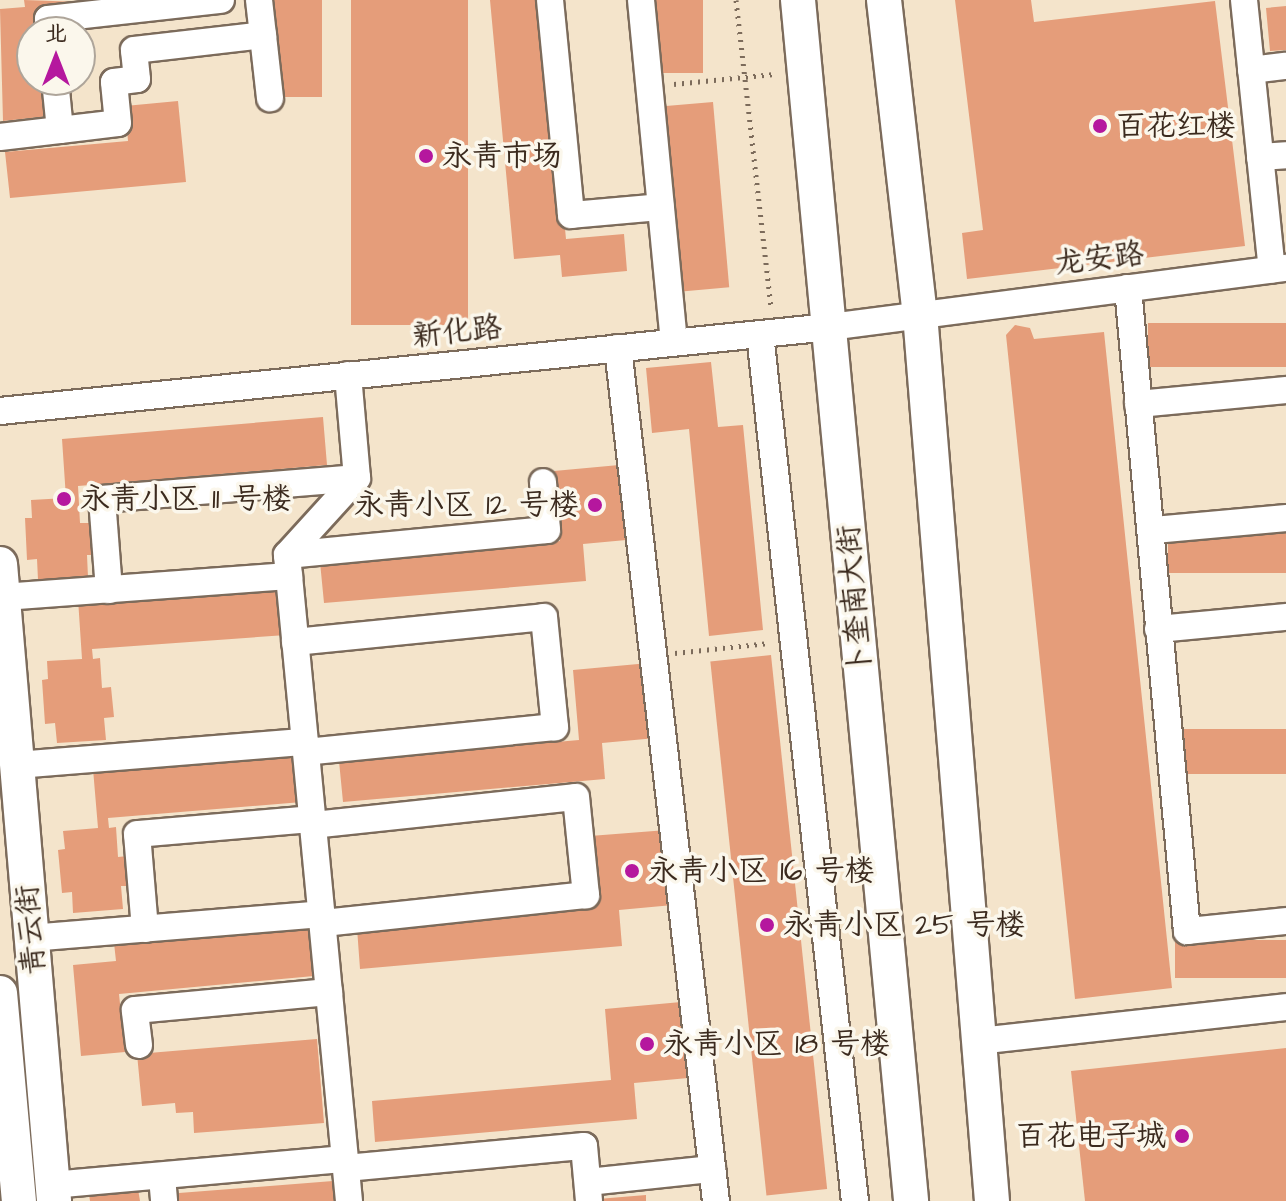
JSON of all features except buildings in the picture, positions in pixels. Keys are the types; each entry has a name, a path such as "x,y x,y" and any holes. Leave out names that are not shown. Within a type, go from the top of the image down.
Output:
{"main road":[{"name":"卜奎南大街","path":"798,0 911,1201"},
{"path":"884,0 920,314 992,1201"},
{"name":"青云街","path":"1,580 53,1193"},
{"name":"青云街","path":"0,993 19,1201"}],"street":[{"path":"75,16 221,0"},
{"path":"259,0 270,98"},
{"path":"550,0 571,215 661,207"},
{"path":"641,0 674,342"},
{"path":"1244,0 1251,70 1273,156 1279,269"},
{"path":"0,137 118,123 114,82 137,79 129,10"},
{"path":"134,50 263,35"},
{"path":"1251,70 1286,66"},
{"path":"57,96 60,130"},
{"name":"龙安路","path":"920,314 1279,269"},
{"path":"1128,288 1187,931 1286,921"},
{"name":"新化路","path":"0,411 830,327 920,314"},
{"path":"767,333 855,1201"},
{"path":"618,348 716,1201"},
{"path":"348,375 357,478 288,566 349,1201"},
{"path":"1138,404 1286,390"},
{"path":"109,590 102,499 357,478"},
{"path":"1,580 109,590 547,530 543,482"},
{"path":"1154,530 1286,518"},
{"path":"17,765 306,747 555,727 544,617 295,642"},
{"path":"1158,629 1286,617"},
{"path":"31,938 322,918 586,895 576,797 313,822 137,834 145,929"},
{"path":"139,1045 135,1010 329,992"},
{"path":"979,1041 1286,1007"},
{"path":"53,1193 163,1189 345,1164 584,1146 589,1192 712,1169"}],"path":[{"path":"736,0 767,333"},
{"path":"649,87 805,71"},
{"path":"654,655 753,644"}],"place":[{"name":"百花红楼","path":"1100,126"},
{"name":"永青市场","path":"426,156"},
{"name":"永青小区 11 号楼","path":"64,499"},
{"name":"永青小区 12 号楼","path":"595,505"},
{"name":"永青小区 16 号楼","path":"632,871"},
{"name":"永青小区 25 号楼","path":"767,925"},
{"name":"永青小区 18 号楼","path":"647,1044"},
{"name":"百花电子城","path":"1182,1136"}]}
